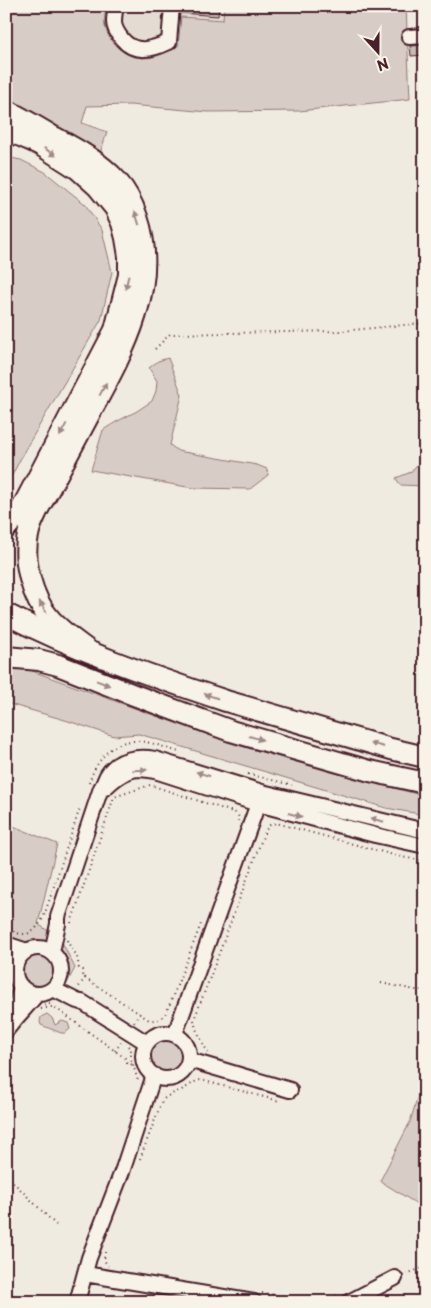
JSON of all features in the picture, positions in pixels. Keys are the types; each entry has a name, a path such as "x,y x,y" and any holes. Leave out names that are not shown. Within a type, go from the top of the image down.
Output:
{"highway":[{"path":"6,528 21,510 114,330 129,275 126,238 122,222 115,208 97,186 78,169 39,144 21,136 8,114"},
{"path":"8,114 90,157 118,182 134,208 145,252 142,287 132,329 120,356 38,509 29,532 27,551 28,573 33,589 50,619 90,652"},
{"path":"6,614 90,652 226,701 391,749 425,757"},
{"path":"7,656 39,660 58,665 231,731 370,771 425,783"}],"street":[{"path":"116,6 114,24 118,34 133,48 143,49 155,48 169,42 172,6"},
{"path":"409,37 425,36"},
{"path":"6,944 39,950 58,960 60,966 56,983 42,994 25,990 16,980 11,961 22,954 39,950 58,924 58,916 94,790 115,766 130,759 146,758 260,798 375,835 425,846"},
{"path":"260,798 425,832"},
{"path":"175,1034 260,798"},
{"path":"56,983 77,1001 82,1002 147,1043"},
{"path":"10,1026 20,986"},
{"path":"10,1026 37,994"},
{"path":"159,1034 175,1034 181,1038 189,1052 186,1067 182,1073 168,1079 154,1076 144,1064 143,1050 152,1037 159,1034"},
{"path":"188,1060 290,1090"},
{"path":"77,1302 91,1253 123,1169 154,1076"},
{"path":"85,1274 257,1297"},
{"path":"344,1298 395,1278"}],"path":[{"path":"155,349 170,334 342,331 425,323"},
{"path":"91,778 94,790"},
{"path":"71,925 114,797 150,784 236,813 238,822"},
{"path":"6,934 9,935 12,931 18,934 25,934 37,929 44,916 81,805"},
{"path":"213,1057 205,1049 196,1030 194,1020 265,831 270,825 276,823 402,857 425,861"},
{"path":"86,978 149,1020 162,1018 172,1001 203,918"},
{"path":"68,934 67,941 69,946 75,953 79,968 83,970"},
{"path":"381,983 415,990 425,990"},
{"path":"26,1009 30,1010 50,1003 60,1003"},
{"path":"26,1009 34,1017 41,1009 54,1007 125,1058 126,1062 133,1065"},
{"path":"121,1042 131,1049 131,1058 139,1083"},
{"path":"138,1164 162,1101 170,1094 185,1088 195,1081 201,1080 279,1101"},
{"path":"6,1175 56,1225"},
{"path":"107,1248 104,1260 106,1265 110,1267"},
{"path":"395,1278 425,1267"},
{"path":"6,1290 25,1302"},
{"path":"257,1297 318,1302 344,1298"}],"shaded area":[{"path":"6,6 106,6 104,24 112,41 124,52 132,56 148,58 160,55 178,46 181,17 223,20 224,6 406,6 410,99 299,111 208,112 130,105 87,106 82,123 107,132 99,157 21,109 11,99 6,88"},
{"path":"106,6 224,6 223,20 178,46 157,56 144,58 130,56 117,49 104,25"},
{"path":"6,157 21,160 45,172 85,204 102,230 112,272 101,320 25,450 6,487"},
{"path":"168,358 182,395 170,445 178,451 257,465 267,469 268,475 250,489 193,488 91,470 103,430 152,401 157,381 149,368 158,361"},
{"path":"425,459 425,486 400,485 396,478 411,472 420,461"},
{"path":"24,668 228,742 331,772 425,796 425,815 386,808 139,734 114,736 6,703 6,669"},
{"path":"6,823 57,844 38,924 61,940 75,968 61,994 12,1006 6,974"},
{"path":"47,1014 52,1018 55,1025 62,1021 68,1023 70,1029 65,1033 61,1033 41,1025 41,1017"},
{"path":"162,1036 170,1036 177,1039 183,1045 186,1056 183,1067 177,1073 170,1076 162,1076 155,1073 149,1067 146,1060 146,1052 149,1045 155,1039"},
{"path":"425,1073 425,1209 380,1181 410,1122"}],"building":[{"path":"181,6 219,6 218,16 180,13"},
{"path":"425,45 425,55 411,56 410,46"}]}
